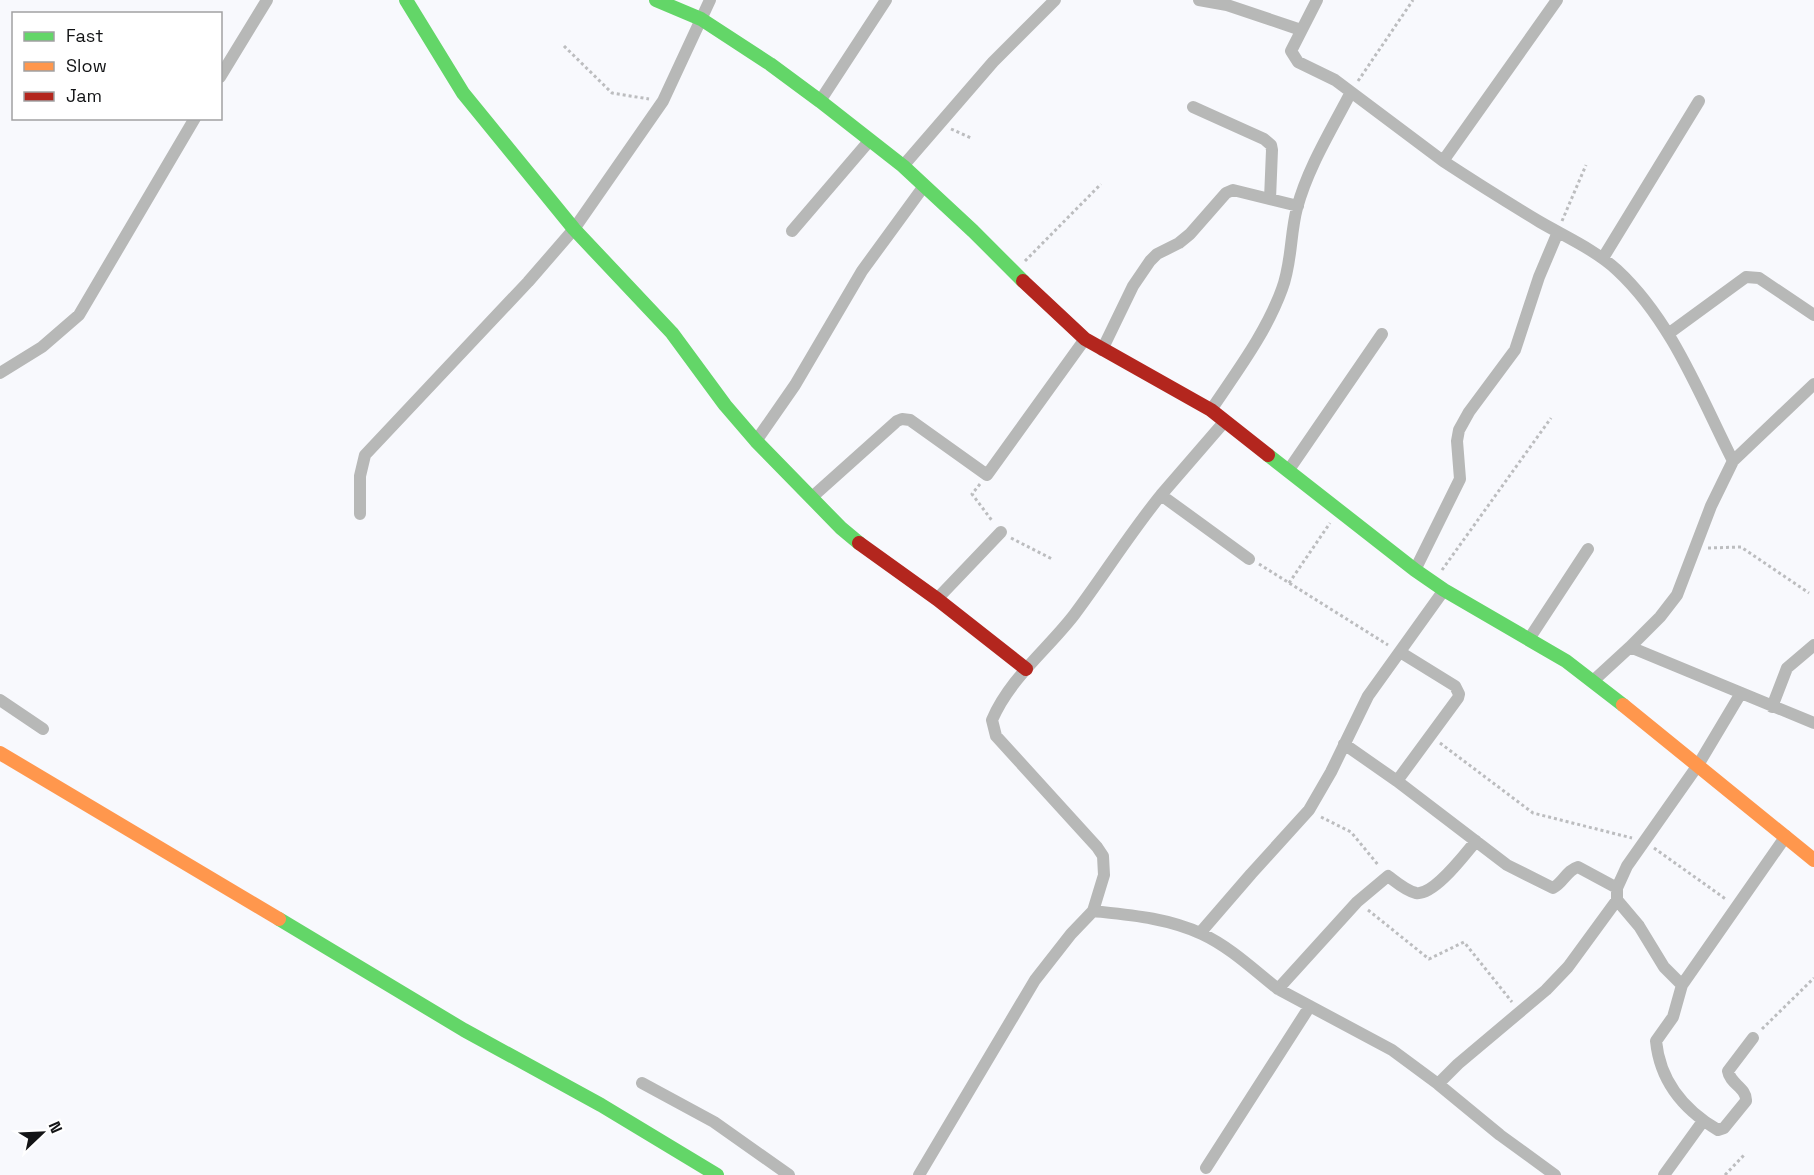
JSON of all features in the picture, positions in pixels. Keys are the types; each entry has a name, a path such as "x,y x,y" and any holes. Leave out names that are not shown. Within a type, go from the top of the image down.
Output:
{"street":[{"path":"222,74 267,0"},
{"path":"406,0 463,93 574,229 672,333 725,405 756,441 811,498 870,552 937,599 1026,669"},
{"path":"656,0 700,19 770,64 820,101 903,166 1085,339 1211,410 1414,570 1529,639 1593,681 1814,860"},
{"path":"360,514 360,476 365,454 528,282 574,229 663,101 710,0"},
{"path":"820,101 886,0"},
{"path":"903,166 993,62 1055,0"},
{"path":"1198,0 1220,1 1302,30"},
{"path":"1317,0 1291,51 1294,59 1335,80 1443,161 1603,258 1633,286 1668,334 1733,461"},
{"path":"1443,161 1557,0"},
{"path":"1211,410 1264,330 1281,293 1298,206 1316,159 1351,92"},
{"path":"1603,258 1699,101"},
{"path":"1193,107 1264,139 1271,145 1270,199"},
{"path":"0,373 42,347 80,315 194,120"},
{"path":"792,231 870,140"},
{"path":"756,441 795,385 862,271 924,186"},
{"path":"1102,350 1133,286 1153,257 1179,243 1190,234 1229,191 1233,190 1298,206"},
{"path":"1414,570 1460,479 1457,448 1459,430 1469,412 1515,350 1539,277 1558,232"},
{"path":"1668,334 1746,277 1751,276 1759,278 1814,315"},
{"path":"1288,471 1382,334"},
{"path":"811,498 902,418 910,420 987,475 1085,339"},
{"path":"1593,681 1660,617 1677,595 1711,506 1733,461 1814,384"},
{"path":"919,1175 1035,980 1071,934 1093,911 1104,875 1102,856 1097,847 996,736 992,720 1026,669 1075,613 1134,528 1225,421"},
{"path":"1161,495 1249,559"},
{"path":"937,599 1001,532"},
{"path":"1529,639 1588,549"},
{"path":"1200,933 1309,810 1368,696 1400,652 1438,586"},
{"path":"1772,707 1787,668 1814,645"},
{"path":"1630,647 1814,723"},
{"path":"1397,781 1458,698 1457,689 1400,652"},
{"path":"1438,1084 1458,1064 1546,990 1568,967 1617,894 1627,866 1698,765 1741,693"},
{"path":"0,700 43,729"},
{"path":"1344,744 1397,781 1507,865 1550,888 1556,887 1572,869 1578,867 1617,894 1664,967 1682,985"},
{"path":"0,753 464,1030 601,1105 717,1175"},
{"path":"1753,1038 1728,1071 1728,1077 1746,1094 1746,1101 1722,1129 1718,1130 1704,1121 1672,1090 1660,1065 1657,1039 1673,1017 1682,985 1786,836"},
{"path":"1278,989 1357,902 1388,876 1415,893 1426,891 1440,881 1476,841"},
{"path":"1093,911 1162,920 1200,933 1223,946 1278,989 1392,1050 1555,1175"},
{"path":"1206,1168 1310,1005"},
{"path":"642,1083 714,1122 789,1175"},
{"path":"1664,1175 1704,1121"}],"path":[{"path":"1351,92 1413,0"},
{"path":"564,46 612,93 663,101"},
{"path":"939,123 971,138"},
{"path":"1558,232 1586,165"},
{"path":"1013,273 1101,184"},
{"path":"1438,586 1551,418"},
{"path":"987,475 972,494 1001,532 1052,559"},
{"path":"1290,582 1338,512"},
{"path":"1696,548 1742,547 1809,593"},
{"path":"1249,559 1290,582 1400,652"},
{"path":"1431,736 1533,813 1643,841 1736,906"},
{"path":"1309,810 1351,832 1388,876"},
{"path":"1357,902 1429,959 1464,942 1519,1011"},
{"path":"1753,1038 1814,978"},
{"path":"1725,1175 1745,1154"}],"traffic: fast":[{"path":"406,0 463,93 574,229 672,333 725,405 756,441 841,528 859,543"},
{"path":"656,0 701,19 770,64 820,101 903,166 1023,281"},
{"path":"1268,455 1415,570 1444,590 1566,661 1623,705"},
{"path":"279,919 464,1030 601,1105 717,1175"}],"traffic: slow":[{"path":"1623,705 1814,860"},
{"path":"0,753 279,919"}],"traffic: jam":[{"path":"1023,281 1085,339 1211,410 1268,455"},
{"path":"859,543 937,599 1026,669"}]}
